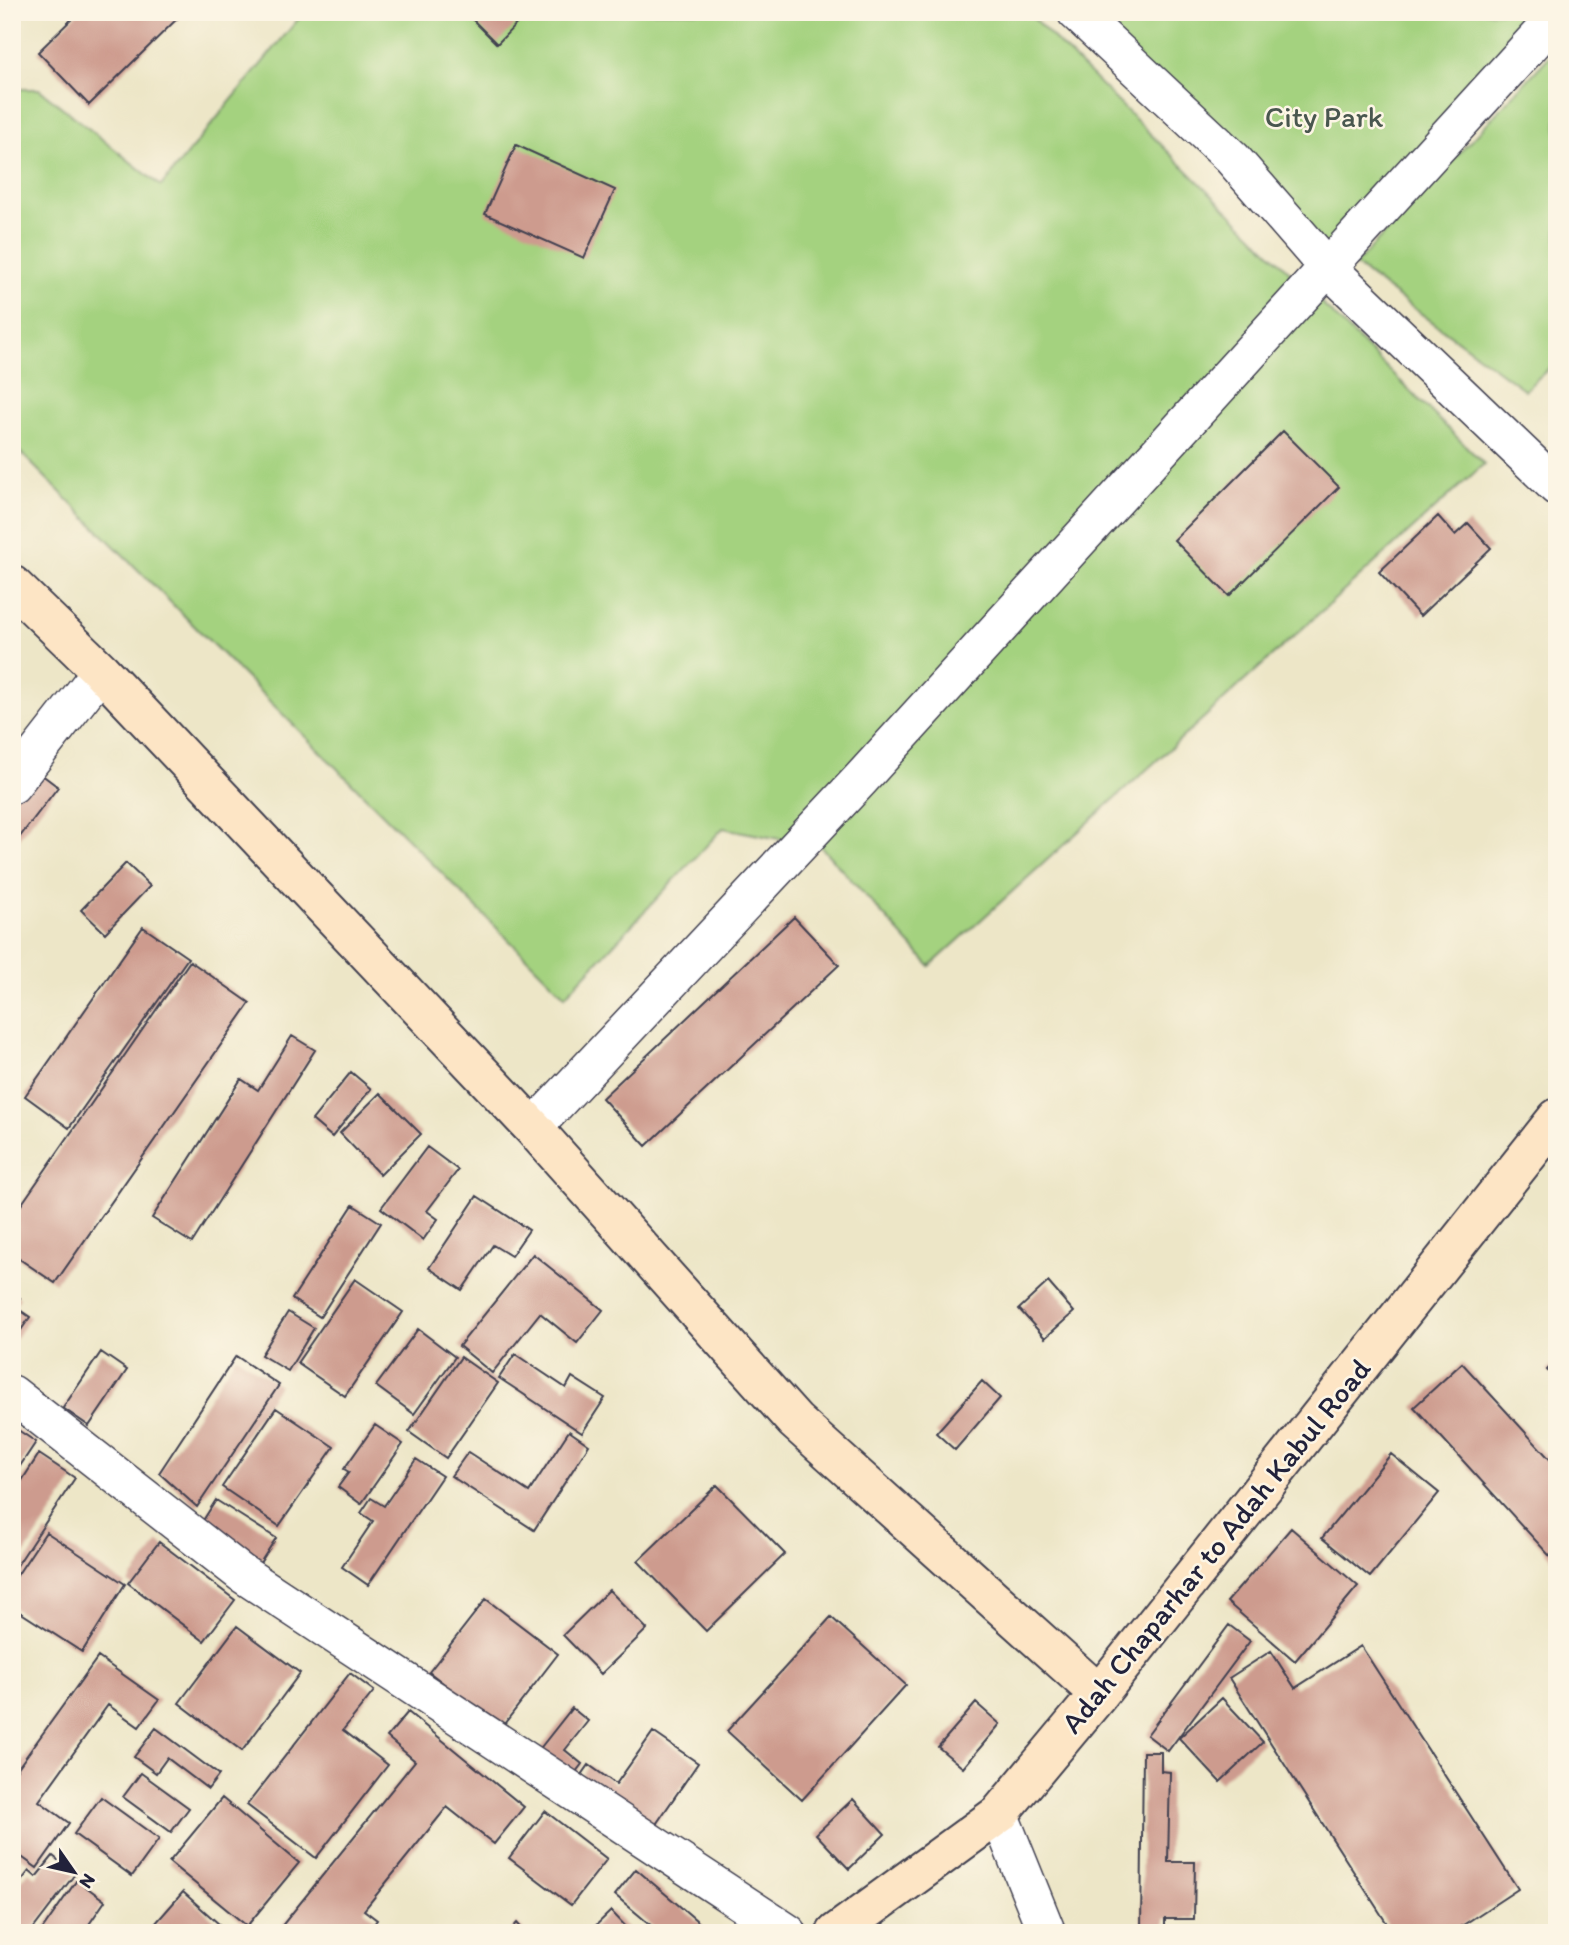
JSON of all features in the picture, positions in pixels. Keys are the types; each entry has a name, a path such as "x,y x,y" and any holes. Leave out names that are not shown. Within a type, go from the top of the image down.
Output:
{"street":[{"path":"1076,12 1232,158 1326,267 1557,487"},
{"path":"533,1128 860,780 1557,16"},
{"path":"12,584 101,671 533,1128 795,1421 1099,1694"},
{"path":"12,785 101,671"},
{"name":"Adah Chaparhar to Adah Kabul Road","path":"836,1933 999,1814 1099,1694 1557,1118"},
{"path":"12,1394 241,1573 788,1933"},
{"path":"999,1814 1047,1933"}],"green space":[{"path":"304,12 1027,12 1484,464 930,966 821,847 723,828 565,996 12,444 12,89 39,89 161,186"},
{"name":"City Park","path":"1062,12 1557,12 1327,267"},
{"path":"1557,48 1557,361 1525,390 1355,265"}],"building":[{"path":"79,12 184,12 89,105 38,52"},
{"path":"481,12 528,12 497,44 473,20"},
{"path":"516,145 615,190 584,258 485,214"},
{"path":"1283,431 1339,487 1229,596 1174,540"},
{"path":"1438,516 1455,535 1468,523 1491,548 1420,616 1379,572"},
{"path":"33,768 58,787 12,847 12,795"},
{"path":"126,863 150,886 105,933 81,910"},
{"path":"794,917 839,965 646,1146 602,1098"},
{"path":"143,927 188,958 69,1128 25,1096"},
{"path":"190,961 250,1003 55,1283 12,1254 12,1218"},
{"path":"292,1036 315,1050 192,1243 152,1218 241,1079 258,1090"},
{"path":"351,1072 371,1089 332,1137 312,1120"},
{"path":"380,1093 421,1134 380,1175 340,1133"},
{"path":"427,1147 458,1170 427,1211 438,1219 423,1240 381,1208"},
{"path":"477,1196 529,1230 511,1256 493,1245 462,1290 429,1268"},
{"path":"353,1205 381,1223 320,1317 292,1299"},
{"path":"533,1254 603,1310 577,1343 540,1313 492,1373 459,1346"},
{"path":"355,1279 403,1312 345,1396 297,1363"},
{"path":"1048,1282 1074,1312 1045,1338 1019,1309"},
{"path":"12,1293 20,1298 14,1306 30,1317 12,1343"},
{"path":"288,1312 314,1328 288,1371 261,1355"},
{"path":"418,1329 455,1357 414,1414 376,1386"},
{"path":"101,1352 127,1370 89,1426 63,1408"},
{"path":"515,1354 566,1388 572,1377 605,1398 582,1433 499,1378"},
{"path":"236,1356 279,1385 197,1507 159,1473"},
{"path":"461,1357 498,1383 446,1458 409,1432"},
{"path":"1557,1360 1557,1381 1547,1370"},
{"path":"1462,1363 1557,1467 1557,1564 1414,1407"},
{"path":"982,1381 1000,1398 955,1450 936,1433"},
{"path":"276,1408 334,1447 279,1526 222,1487"},
{"path":"375,1425 403,1444 361,1504 338,1487 349,1472 344,1469"},
{"path":"12,1426 36,1442 12,1478"},
{"path":"569,1431 589,1445 534,1530 451,1476 468,1452 529,1492"},
{"path":"39,1454 75,1478 12,1573 12,1496"},
{"path":"1391,1454 1439,1493 1370,1577 1322,1538"},
{"path":"416,1459 442,1476 368,1585 342,1567 373,1521 361,1513 371,1498 384,1506"},
{"path":"717,1485 785,1554 706,1631 638,1561"},
{"path":"216,1500 276,1538 258,1566 199,1527"},
{"path":"1291,1528 1358,1586 1295,1661 1227,1602"},
{"path":"46,1532 125,1584 82,1652 12,1607 12,1583"},
{"path":"159,1542 235,1600 204,1641 128,1583"},
{"path":"609,1590 647,1629 601,1674 563,1635"},
{"path":"486,1599 558,1654 501,1728 429,1672"},
{"path":"831,1617 906,1685 802,1800 727,1731"},
{"path":"1229,1625 1250,1641 1168,1751 1147,1735"},
{"path":"237,1626 300,1673 242,1751 179,1703"},
{"path":"1361,1646 1518,1889 1451,1933 1393,1933 1229,1678 1271,1651 1295,1688"},
{"path":"98,1657 159,1700 139,1727 108,1705 39,1801 69,1823 37,1868 12,1850 12,1776"},
{"path":"350,1673 374,1691 343,1730 388,1765 316,1858 247,1805"},
{"path":"1222,1698 1263,1742 1220,1782 1179,1738"},
{"path":"976,1703 1000,1724 963,1768 938,1747"},
{"path":"572,1708 588,1721 565,1750 582,1764 572,1777 538,1751"},
{"path":"408,1712 524,1807 494,1844 447,1807 364,1910 377,1920 367,1933 348,1933 344,1929 341,1933 276,1933 415,1761 387,1737"},
{"path":"156,1728 219,1775 208,1789 167,1758 156,1773 134,1757"},
{"path":"653,1732 698,1763 650,1833 577,1782 589,1765 616,1784"},
{"path":"1143,1752 1161,1752 1161,1771 1170,1772 1168,1862 1195,1862 1194,1919 1165,1919 1165,1933 1141,1933"},
{"path":"141,1773 189,1808 171,1832 123,1797"},
{"path":"101,1797 159,1839 132,1876 74,1834"},
{"path":"222,1798 299,1863 247,1926 169,1862"},
{"path":"853,1799 885,1834 849,1869 816,1834"},
{"path":"545,1811 607,1859 571,1905 509,1858"},
{"path":"53,1856 75,1874 30,1933 12,1933 12,1893 29,1871 36,1877"},
{"path":"636,1869 703,1926 698,1933 660,1933 615,1895"},
{"path":"77,1880 105,1901 83,1933 40,1933"},
{"path":"183,1892 229,1933 165,1933 155,1924"},
{"path":"611,1911 632,1933 588,1933"},
{"path":"517,1923 526,1933 508,1933"}]}
